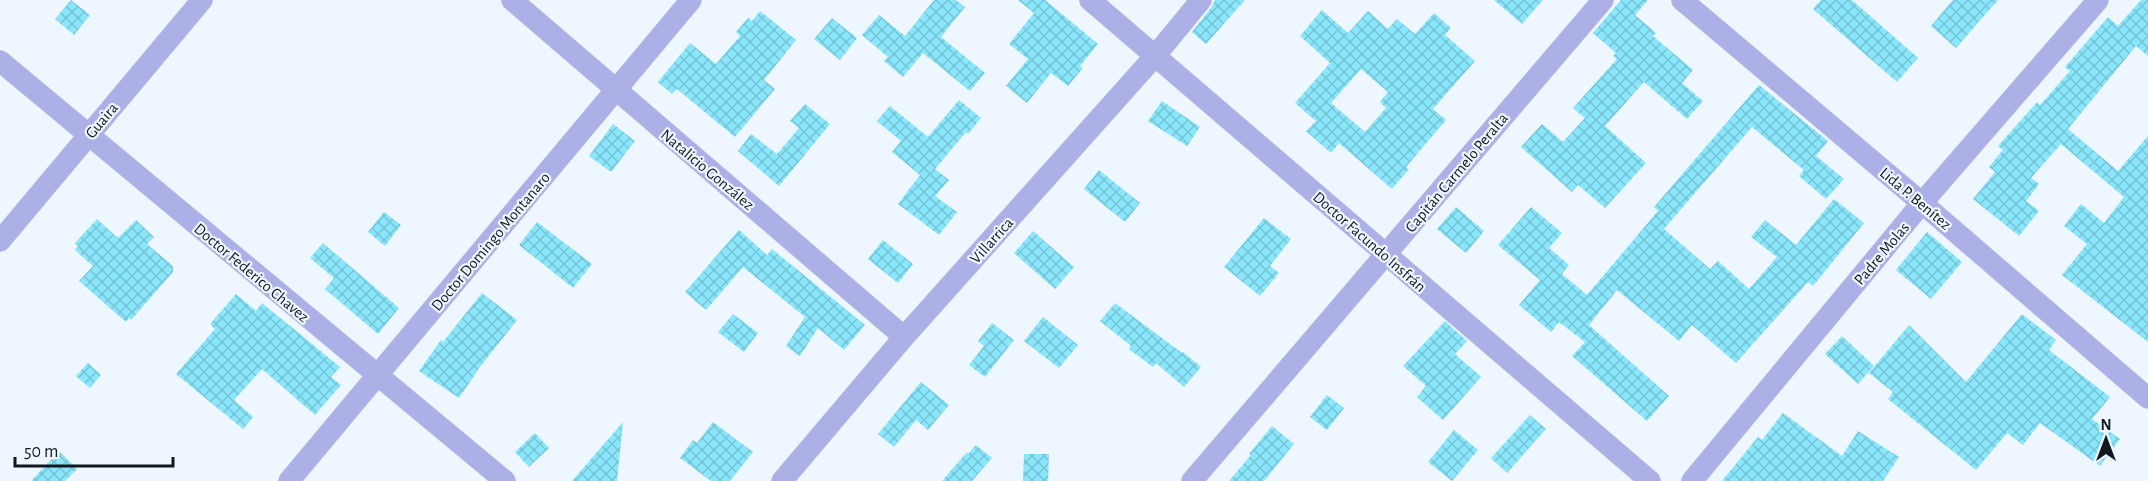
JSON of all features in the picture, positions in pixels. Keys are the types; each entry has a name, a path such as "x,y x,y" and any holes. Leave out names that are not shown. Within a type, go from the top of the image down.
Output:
{"street":[{"name":"Guaira","path":"0,241 202,0"},
{"name":"Natalicio González","path":"512,0 904,337"},
{"name":"Doctor Domingo Montanaro","path":"289,481 692,0"},
{"name":"Doctor Facundo Insfrán","path":"1090,0 1650,481"},
{"name":"Villarrica","path":"782,481 904,337 1155,56 1201,0"},
{"name":"Capitán Carmelo Peralta","path":"1192,481 1603,0"},
{"name":"Lida P. Benítez","path":"1682,0 2148,398"},
{"name":"Padre Molas","path":"1692,481 1922,203 2098,0"},
{"name":"Doctor Federico Chavez","path":"0,62 505,481"}],"building":[{"path":"71,0 90,15 74,35 55,19"},
{"path":"934,0 956,0 965,7 941,37 985,73 970,91 923,53 903,77 884,61 888,57 862,35 879,15 905,36"},
{"path":"1018,0 1045,0 1098,44 1080,66 1083,68 1068,86 1051,73 1027,103 1006,86 1028,59 1009,44 1034,13"},
{"path":"1215,0 1245,0 1206,44 1192,32"},
{"path":"1494,0 1543,0 1522,24"},
{"path":"1621,0 1648,0 1635,15 1656,33 1653,36 1693,70 1682,83 1703,101 1687,119 1644,82 1605,126 1646,163 1605,208 1578,185 1572,192 1521,147 1542,124 1563,142 1585,118 1573,108 1617,59 1613,56 1616,53 1593,33"},
{"path":"1821,0 1852,0 1918,58 1897,82 1813,9"},
{"path":"1953,0 1998,0 1956,48 1931,26"},
{"path":"2141,0 2148,0 2148,56 2136,46 2068,129 2118,171 2148,136 2148,342 2062,275 2087,244 2064,226 2081,204 2104,223 2124,197 2061,144 2031,178 2039,184 2026,201 2039,211 2019,236 1973,199 1995,172 1989,167 2003,150 1998,146 2037,102 2040,105 2070,71 2065,67 2108,17 2118,26"},
{"path":"1322,10 1348,33 1368,11 1388,29 1397,19 1415,34 1434,13 1451,28 1445,35 1475,61 1433,109 1446,120 1406,167 1409,169 1392,189 1339,143 1331,153 1306,131 1316,121 1295,103 1330,63 1300,36","holes":["1361,69 1388,92 1380,102 1386,108 1365,132 1331,103"]},
{"path":"760,11 796,40 764,80 775,89 735,137 677,89 672,94 658,82 690,43 716,64 740,36 736,32 748,18 752,21"},
{"path":"832,18 857,38 840,60 814,39"},
{"path":"1759,85 1828,141 1816,156 1844,179 1826,199 1799,176 1804,170 1752,127 1664,229 1710,269 1718,261 1749,289 1777,257 1751,237 1765,220 1796,245 1834,199 1864,223 1813,286 1808,282 1736,363 1692,325 1679,341 1617,290 1589,325 1669,396 1647,421 1572,356 1585,342 1559,322 1551,332 1519,305 1540,280 1498,245 1531,207 1562,233 1549,248 1569,265 1562,274 1587,295 1658,211 1654,207"},
{"path":"959,100 981,118 935,169 949,180 935,196 957,212 939,235 898,204 920,175 892,152 901,141 877,121 890,106 928,137"},
{"path":"1162,101 1200,127 1187,146 1148,121"},
{"path":"805,104 830,124 779,186 738,151 751,134 777,154 799,128 790,121"},
{"path":"613,124 635,141 611,172 589,156"},
{"path":"1099,170 1140,203 1125,222 1084,189"},
{"path":"1456,207 1484,231 1466,253 1437,229"},
{"path":"384,212 401,225 385,246 368,232"},
{"path":"1264,218 1291,239 1270,266 1279,273 1260,296 1224,267"},
{"path":"97,219 118,238 136,220 154,237 147,244 173,266 173,272 131,320 129,318 126,322 79,281 93,266 75,250 78,246 75,243"},
{"path":"537,222 592,264 573,288 519,245"},
{"path":"739,230 767,255 772,249 865,325 844,350 818,328 800,356 786,346 805,317 743,267 706,310 685,292"},
{"path":"1033,231 1074,267 1055,289 1014,253"},
{"path":"1927,232 1962,262 1931,299 1896,270"},
{"path":"883,240 913,264 898,283 868,259"},
{"path":"323,243 399,308 378,334 325,289 334,278 310,258"},
{"path":"482,293 517,320 459,398 419,371 441,340 443,342"},
{"path":"236,294 256,311 262,303 340,367 331,377 341,385 315,415 262,369 234,400 253,417 243,429 176,374 215,329 210,324"},
{"path":"1115,303 1201,367 1184,387 1156,363 1153,367 1129,349 1131,346 1100,321"},
{"path":"733,314 758,333 744,352 718,332"},
{"path":"2022,314 2056,340 2049,350 2110,397 2092,419 2120,439 2100,466 2040,423 2023,445 2007,433 1976,470 1888,399 1893,392 1869,373 1909,325 1966,382"},
{"path":"1043,317 1078,345 1059,368 1024,341"},
{"path":"1445,321 1467,341 1455,354 1481,377 1443,420 1417,397 1426,386 1403,366"},
{"path":"992,323 1014,340 985,377 969,365 984,346 978,341"},
{"path":"1842,336 1874,366 1858,384 1825,354"},
{"path":"88,363 101,375 90,388 76,376"},
{"path":"921,382 949,405 928,430 916,420 894,447 878,434"},
{"path":"1327,395 1344,408 1327,430 1310,417"},
{"path":"1783,413 1842,456 1858,431 1899,457 1883,481 1722,481 1758,437 1762,440"},
{"path":"1530,415 1546,429 1507,473 1491,458"},
{"path":"623,422 617,481 572,481"},
{"path":"713,422 753,452 730,481 711,481 680,458 693,440 697,443"},
{"path":"1272,426 1294,444 1264,481 1229,481 1251,455 1249,454"},
{"path":"1454,430 1478,450 1452,481 1428,462"},
{"path":"535,433 549,448 529,467 515,452"},
{"path":"976,445 992,458 972,481 942,481 967,452 968,454"},
{"path":"59,451 77,469 65,481 31,481"},
{"path":"1024,454 1049,454 1048,481 1023,481"}]}
